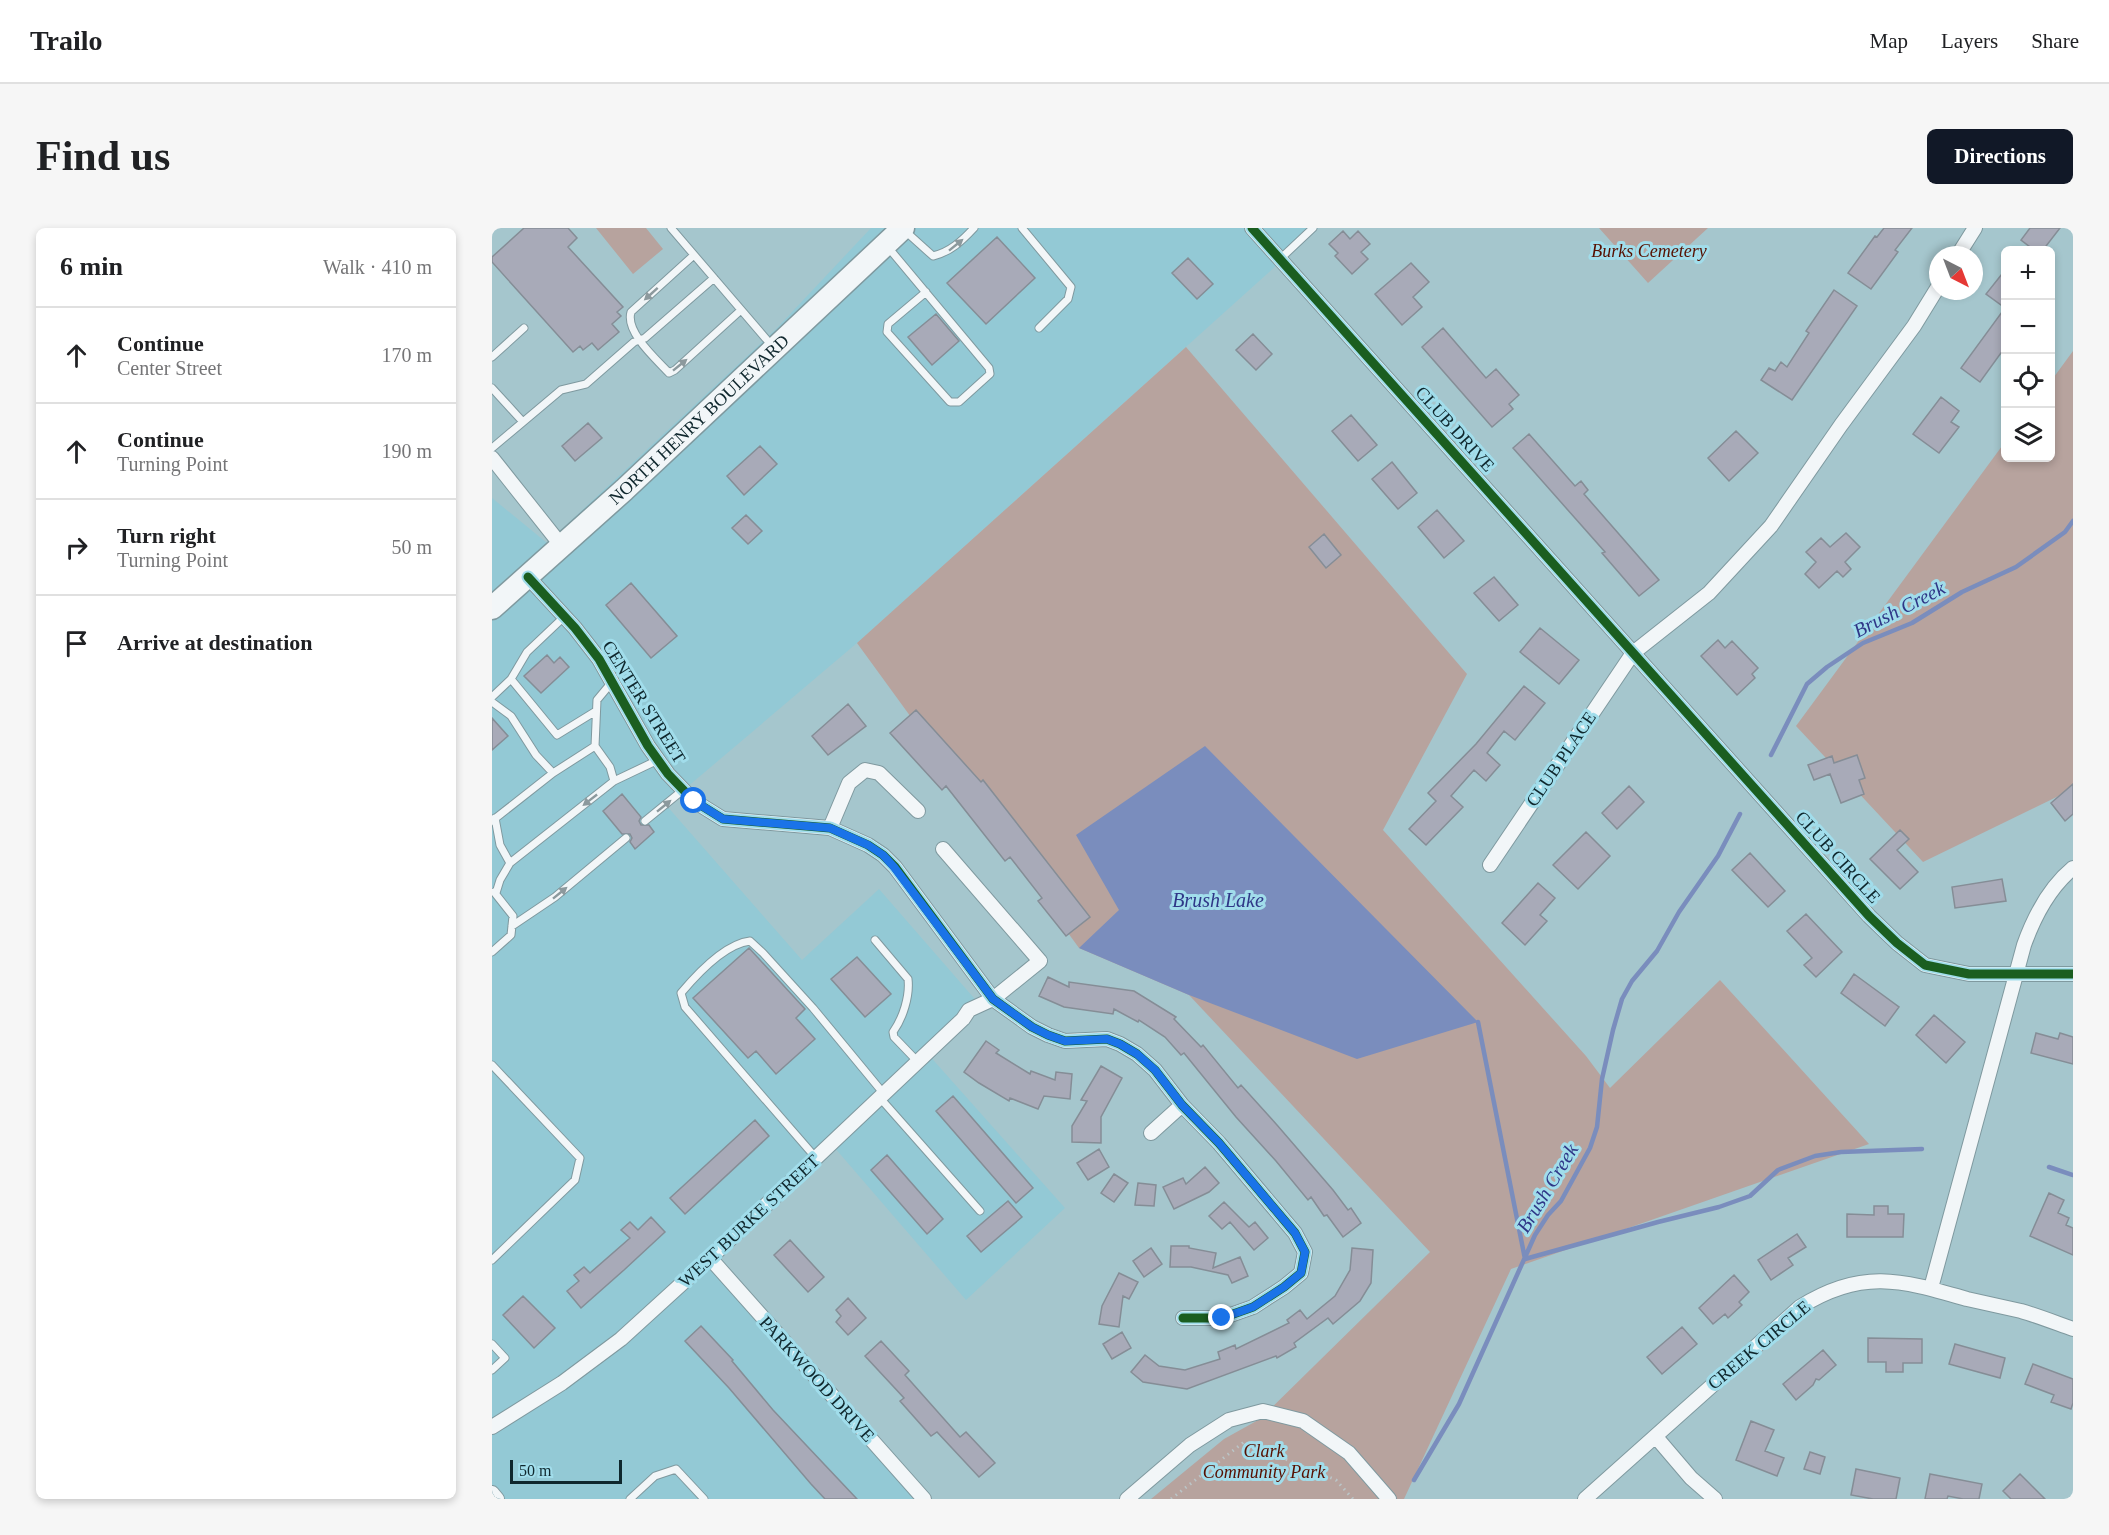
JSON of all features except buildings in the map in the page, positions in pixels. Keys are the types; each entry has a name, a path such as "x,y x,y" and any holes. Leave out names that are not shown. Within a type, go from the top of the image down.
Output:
{"highway":[{"name":"NORTH HENRY BOULEVARD","path":"492,608 624,490 897,233"}],"street":[{"name":"CLUB DRIVE","path":"1252,228 1633,653"},
{"path":"1964,246 1975,228"},
{"path":"1633,653 1709,593 1771,526 1841,424 1914,326 1930,300"},
{"path":"492,458 561,545"},
{"name":"CENTER STREET","path":"528,577 565,616 599,659 658,760 694,801 723,819 830,828 868,845 883,855 894,867 993,999 1032,1027 1056,1038 1065,1041 1107,1039 1137,1054 1155,1070 1182,1105 1219,1143 1295,1233 1305,1252 1301,1273 1253,1307 1222,1318 1183,1318"},
{"name":"CLUB PLACE","path":"1490,865 1633,653"},
{"name":"CLUB CIRCLE","path":"1633,653 1869,916 1897,943 1925,965 1969,974 2073,974"},
{"path":"830,828 849,783 864,770 879,773 918,811"},
{"name":"WEST BURKE STREET","path":"492,1427 562,1383 621,1339 918,1062 963,1019 969,1010 993,999 1040,961 943,849"},
{"path":"1931,1288 2014,974 2039,910 2064,875 2073,868"},
{"path":"1151,1133 1182,1105"},
{"name":"PARKWOOD DRIVE","path":"710,1258 924,1499"},
{"name":"CREEK CIRCLE","path":"1585,1499 1774,1329 1817,1297 1839,1287 1864,1282 1889,1281 1931,1288 2022,1312 2073,1329"},
{"path":"1127,1499 1190,1445 1229,1420 1263,1411 1303,1421 1349,1453 1389,1499"},
{"path":"1656,1437 1691,1478 1715,1499"},
{"path":"492,1493 497,1499"}],"lane":[{"path":"671,228 774,349"},
{"path":"897,233 933,256 946,253 974,228"},
{"path":"1022,228 1071,287 1068,299 1039,328"},
{"path":"1280,259 1313,228"},
{"path":"897,233 926,292 989,368 990,374 959,402 950,402 887,332 888,324 926,292"},
{"path":"694,255 631,312 629,318 631,327 639,339 669,373 741,310"},
{"path":"492,448 561,390 586,384 634,342 645,338 714,278"},
{"path":"492,357 524,328"},
{"path":"492,388 523,422"},
{"path":"553,773 536,755 511,716 492,699 511,679 526,652 565,616"},
{"path":"511,679 557,735 596,711"},
{"path":"612,682 597,700 595,746 610,767 614,781"},
{"path":"510,863 500,845 494,820 553,773 595,746"},
{"path":"492,952 512,935 513,916 494,891 510,863 614,781 658,760"},
{"path":"645,821 683,790"},
{"path":"512,926 555,897 626,838"},
{"path":"875,940 908,979 908,996 898,1025 893,1032 894,1037 918,1062"},
{"path":"816,1158 685,1007 681,993 694,977 730,947 750,941 763,953 813,1008 882,1096 980,1210"},
{"path":"492,1065 580,1158 575,1180 492,1260"},
{"path":"492,1344 505,1358 492,1370"},
{"path":"630,1499 655,1476 676,1469 704,1499"}],"path":[{"path":"1172,1499 1244,1442 1336,1480 1353,1499"}],"shaded area":[{"path":"871,228 1318,228 857,643 666,805 802,960 879,889 980,1005 927,1053 1065,1208 966,1300 834,1147 707,1260 923,1499 492,1499 492,498 547,543 776,329"}],"green space":[{"path":"596,228 646,228 663,249 633,274"},
{"name":"Burks Cemetery","path":"1599,228 1708,228 1648,283"},
{"name":"Clark Community Park","path":"1186,347 1467,674 1383,830 1586,1056 1610,1088 1720,980 1869,1144 1511,1269 1404,1499 1397,1499 1349,1445 1304,1432 1349,1453 1389,1499 1151,1499 1224,1439 1260,1419 1430,1252 1189,995 1079,948 857,643"},
{"path":"2073,351 2073,789 1923,862 1796,726 2001,447 2001,462 2055,462 2055,376"}],"water":[{"name":"Brush Lake","path":"1205,746 1478,1022 1357,1059 1189,995 1079,948 1119,910 1076,835"}],"waterway":[{"name":"Brush Creek","path":"1771,755 1807,684 1827,667 1863,643 1912,623 1962,592 2016,567 2065,532 2073,521"},
{"name":"Brush Creek","path":"1414,1480 1459,1404 1535,1235 1548,1215 1561,1201 1590,1148 1597,1127 1602,1079 1622,999 1632,981 1657,951 1679,912 1718,856 1740,814"},
{"path":"1478,1022 1525,1259"},
{"path":"1525,1259 1719,1207 1750,1196 1778,1170 1815,1156 1841,1152 1922,1149"},
{"path":"2049,1167 2073,1175"}],"cycle path":[{"path":"1252,228 1869,916 1897,943 1925,965 1969,974 2073,974"},
{"path":"528,577 575,628 599,659 648,746 668,774 694,801 723,819 830,828 868,845 895,867 993,999 1032,1027 1048,1035 1065,1041 1107,1039 1137,1054 1155,1070 1182,1105 1219,1143 1295,1233 1305,1252 1301,1273 1253,1307 1222,1318 1183,1318"}],"route":[{"path":"694,801 723,819 830,828 868,845 883,855 894,867 993,999 1032,1027 1048,1035 1065,1041 1107,1039 1137,1054 1155,1070 1182,1105 1219,1143 1295,1233 1305,1252 1301,1273 1284,1287 1253,1307 1222,1318"}]}
